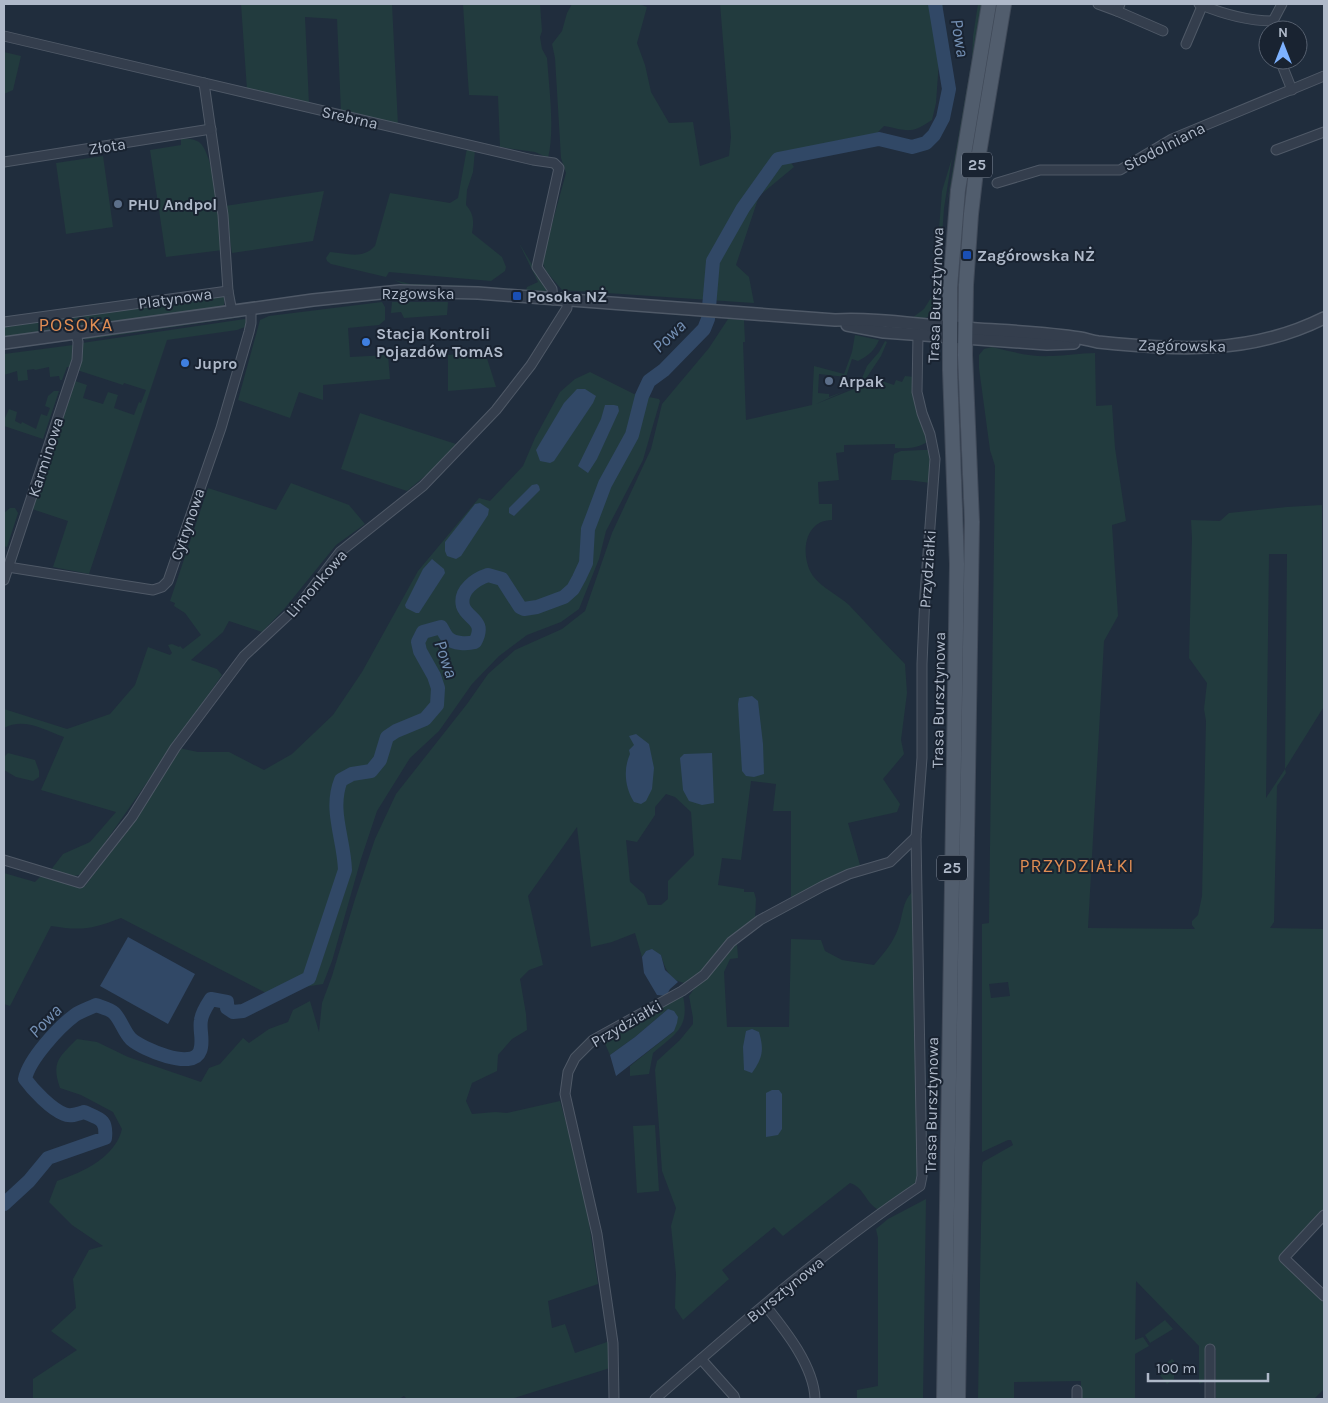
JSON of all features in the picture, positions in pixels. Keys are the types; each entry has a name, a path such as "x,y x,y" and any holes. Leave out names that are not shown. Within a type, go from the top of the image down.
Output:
{"main road":[{"name":"Trasa Bursztynowa","path":"944,1399 957,564 949,332 951,270 956,207 989,4"},
{"name":"Trasa Bursztynowa","path":"958,1399 972,529 965,333 967,255 973,198 1004,4"}],"street":[{"path":"1098,4 1118,7 1163,31"},
{"path":"1186,44 1202,4 1258,22"},
{"path":"1276,20 1282,4"},
{"name":"Srebrna","path":"4,36 533,160 554,163 557,165 558,171 537,267 552,289 553,300"},
{"path":"1284,70 1292,90"},
{"name":"Stodolniana","path":"996,183 1040,170 1120,170 1172,139 1324,76"},
{"name":"Platynowa","path":"204,83 223,215 228,291 232,312"},
{"name":"Złota","path":"4,162 211,129"},
{"path":"1276,150 1324,132"},
{"name":"Platynowa","path":"4,322 228,291"},
{"name":"Rzgowska","path":"4,343 321,299 400,291 452,292 691,309 835,320 862,328 899,328"},
{"name":"Limonkowa","path":"4,860 80,883 132,817 175,748 244,656 300,604 340,552 423,486 496,410 531,365 567,308 567,300"},
{"name":"Cytrynowa","path":"8,566 153,590 162,587 168,582 221,428 249,332 251,310"},
{"name":"Zagórowska","path":"899,328 965,333 1047,344 1096,342 1177,347 1223,347 1248,344 1271,338 1324,318"},
{"name":"Zagórowska","path":"899,328 918,335 949,332"},
{"name":"Karminowa","path":"4,580 77,360 78,342 76,333"},
{"name":"Przydziałki","path":"918,335 917,392 930,434 935,459 925,594 922,664 922,758 916,836 922,1176 920,1186"},
{"name":"Przydziałki","path":"614,1399 615,1364 613,1343 599,1243 565,1094 568,1072 575,1058 593,1040 682,991 704,975 731,942 760,920 832,882 862,869 890,862 916,836"},
{"name":"Bursztynowa","path":"654,1399 871,1219 920,1186"},
{"path":"1324,1215 1284,1258 1324,1296"},
{"path":"765,1305 789,1335 808,1372 814,1399"},
{"path":"1210,1349 1210,1399"},
{"path":"701,1359 735,1399"}],"green space":[{"path":"241,4 392,4 398,125 341,112 337,19 305,17 309,104 247,90"},
{"path":"463,4 540,4 542,31 540,37 542,49 547,58 551,109 551,135 548,158 535,152 500,147 498,96 469,95"},
{"path":"572,4 639,4 647,7 637,43 645,65 651,92 669,123 693,122 700,166 729,156 731,137 720,4 943,4 936,103 932,120 919,128 905,130 884,126 877,133 840,143 784,153 794,167 759,196 736,265 749,277 754,303 562,290 546,271 542,261 566,173 561,158 555,58 552,44 562,31 567,13"},
{"path":"978,4 983,4 958,150 946,208 972,58"},
{"path":"4,52 21,56 13,90 4,94"},
{"path":"181,139 198,141 207,153 217,195 223,250 166,257 150,150 181,145"},
{"path":"467,148 475,150 473,172 467,190 466,205 473,218 472,233 502,257 506,267 505,271 491,281 389,272 386,277 331,264 327,261 326,258 330,252 360,254 375,246 390,193 450,203 458,198"},
{"path":"103,156 113,227 66,234 56,163"},
{"path":"952,158 944,208 937,308 926,318 912,318 924,309 934,293 942,191"},
{"path":"324,191 313,241 232,253 225,206"},
{"path":"519,243 545,286 547,293 410,287 394,280 410,284 526,290 527,287 538,282"},
{"path":"218,293 225,297 224,305 221,309 4,340 4,325"},
{"path":"382,302 385,307 385,320 379,325 348,328 350,357 388,355 390,379 323,385 323,400 299,392 290,418 238,400 260,320 269,316"},
{"path":"392,302 448,302 447,315 404,318 401,312 391,313"},
{"path":"234,316 242,317 84,340 88,337"},
{"path":"245,319 247,322 245,327 237,330 167,340 89,574 53,567 68,521 32,509 73,383 75,381 87,385 83,398 103,404 108,392 118,395 114,408 134,415 146,390 124,383 123,385 77,370 82,343"},
{"path":"728,319 744,320 746,420 812,405 814,366 844,374 852,352 855,335 879,340 873,350 865,357 858,361 852,359 846,377 819,374 818,393 829,394 829,397 844,391 816,404 859,387 870,379 878,378 894,385 896,380 902,382 905,376 915,377 928,441 917,447 904,448 895,448 895,444 844,445 844,452 836,453 839,480 818,482 819,504 832,504 832,520 815,526 807,541 806,550 809,568 816,580 849,605 905,664 907,693 901,740 904,754 883,779 900,804 897,812 848,823 860,865 841,872 791,900 791,811 773,811 776,784 751,781 741,860 722,858 718,885 744,889 744,892 754,892 756,899 755,919 706,970 685,983 675,980 669,974 661,955 646,951 642,957 635,933 612,942 591,947 577,827 528,896 543,965 529,970 520,979 527,1030 512,1039 498,1055 497,1071 472,1083 466,1101 472,1114 507,1113 560,1101 586,1203 598,1284 548,1301 552,1328 565,1324 575,1353 610,1341 610,1368 511,1399 407,1399 404,1396 399,1399 33,1399 33,1379 77,1350 51,1331 76,1308 73,1279 89,1250 103,1246 72,1225 49,1202 57,1181 87,1168 105,1156 113,1148 122,1129 113,1112 81,1095 60,1088 56,1072 58,1060 77,1039 97,1042 128,1057 201,1082 209,1068 220,1064 243,1038 249,1043 269,1029 288,1022 293,1010 310,1001 319,1032 322,1003 355,899 375,839 396,794 467,704 488,674 515,650 562,629 585,611 612,533 651,449 662,404 709,348","holes":["666,794 675,797 691,812 694,855 668,881 668,899 661,905 648,905 644,894 630,882 626,840 637,842 655,815 655,807"]},
{"path":"885,341 887,342 881,356 863,383 850,389 860,383 867,366 879,352"},
{"path":"73,345 75,352 70,367 67,367 62,380 60,380 59,376 50,377 49,367 27,370 28,380 18,381 17,371 4,375 4,354"},
{"path":"992,347 1036,356 1095,353 1096,406 1112,405 1115,448 1126,521 1112,525 1118,616 1104,641 1088,928 1195,929 1192,921 1198,915 1202,896 1206,721 1204,709 1207,683 1189,658 1191,520 1220,521 1229,513 1322,505 1323,708 1285,769 1286,773 1277,786 1274,922 1270,928 1324,929 1324,1210 1279,1258 1324,1303 1324,1389 1314,1399 1216,1399 1216,1350 1205,1350 1204,1382 1199,1384 1199,1346 1136,1281 1135,1340 1143,1337 1149,1346 1135,1354 1135,1399 1081,1399 1081,1381 1014,1382 1014,1399 978,1399 982,1166 983,1162 1013,1145 1011,1140 1008,1140 982,1152 982,924 989,923 995,466 990,450 979,368 979,355 984,349","holes":["1269,554 1287,554 1285,769 1266,798","1008,982 1010,996 991,998 989,984"]},
{"path":"485,352 496,387 448,391 448,355"},
{"path":"590,372 634,394 659,399 660,401 643,460 606,531 599,559 579,609 561,622 527,635 499,656 472,684 439,731 410,758 377,811 361,859 332,961 323,984 266,993 121,918 87,928 51,926 10,1006 4,1004 4,873 35,882 43,874 85,886 139,815 179,748 198,752 229,752 264,770 292,754 333,715 362,672 418,571 479,498 490,501 523,466 535,438 560,392 575,379"},
{"path":"54,391 59,391 43,439 4,426 4,418 9,409 17,412 15,421 21,424 22,422 36,429 41,414 47,416 50,408 45,406 48,396"},
{"path":"360,413 456,444 442,462 407,491 341,469"},
{"path":"929,450 931,456 930,483 891,480 894,454 901,451"},
{"path":"291,483 349,505 365,524 336,545 285,608 262,632 229,621 223,632 191,660 217,669 222,675 83,874 70,877 50,871 63,854 90,842 116,812 41,790 64,737 26,724 12,725 4,728 4,709 67,729 110,714 135,685 148,647 170,655 172,653 168,645 180,646 183,649 201,635 185,613 174,606 175,603 170,601 208,488 276,510"},
{"path":"10,508 15,508 18,513 7,547 4,546 4,513"},
{"path":"8,753 35,760 39,777 33,781 16,777 4,770 4,757"},
{"path":"912,892 919,1174 913,1186 903,1195 879,1210 871,1204 859,1188 850,1183 783,1236 774,1227 722,1270 729,1279 683,1320 675,1308 676,1274 671,1226 676,1208 662,1171 655,1070 657,1061 680,1040 693,1024 689,996 711,974 733,945 737,943 738,958 730,959 724,972 727,1027 789,1027 791,939 821,940 825,951 842,960 874,965 894,939 900,924 904,905"},
{"path":"683,996 684,1016 679,1029 653,1053 649,1074 630,1076 630,1066 674,1031 668,1009 610,1055 603,1039"},
{"path":"655,1125 659,1191 637,1193 633,1126"},
{"path":"926,1199 923,1399 857,1399 857,1390 878,1386 878,1238 876,1229 888,1219"},
{"path":"1165,1320 1173,1329 1150,1343 1145,1335"},
{"path":"1172,1359 1174,1361 1174,1379 1167,1384 1156,1370"}],"water":[{"path":"577,389 585,389 596,396 593,403 554,461 550,463 540,461 536,450 564,403"},
{"path":"605,405 618,406 619,411 597,459 588,473 578,466 601,419"},
{"path":"537,484 540,490 514,516 509,513 509,508 532,485"},
{"path":"480,503 489,509 488,515 461,556 456,559 447,556 445,542 475,504"},
{"path":"432,559 444,569 445,573 419,613 416,613 406,608 405,605 423,569"},
{"path":"752,696 758,701 764,774 754,777 746,776 742,771 738,704 739,698"},
{"path":"636,734 649,744 654,768 652,789 646,801 641,804 634,802 631,797 626,778 629,750 634,745 629,736"},
{"path":"712,753 714,803 702,805 689,801 683,790 680,758 684,754"},
{"path":"128,937 195,974 168,1024 100,986"},
{"path":"652,949 661,955 665,970 678,982 670,989 666,996 657,995 644,973 642,957 646,951"},
{"path":"668,1009 674,1011 678,1017 674,1031 616,1076 610,1055"},
{"path":"752,1029 759,1032 762,1053 752,1073 744,1070 743,1047 746,1031"},
{"path":"772,1090 779,1090 782,1094 782,1129 778,1135 766,1137 766,1093"}],"waterway":[{"name":"Powa","path":"4,1204 29,1181 48,1158 105,1138 105,1127 101,1120 84,1112 74,1115 59,1112 43,1099 25,1079 38,1053 53,1035 75,1015 96,1005 105,1008 114,1013 131,1039 145,1048 178,1059 188,1059 195,1057 200,1051 202,1043 202,1017 211,999 227,1002 227,1008 233,1012 243,1011 309,978 345,870 336,802 341,780 352,774 371,771 380,760 387,737 396,731 425,719 437,705 438,688 434,676 420,651 418,642 423,632 441,627 451,640 465,643 475,642 478,635 478,624 465,610 462,600 470,586 478,579 488,575 502,579 520,607 524,609 537,607 564,597 573,589 586,563 588,529 605,484 632,435 642,396 649,381 664,370 704,329 708,319 713,261 743,208 778,159 879,139 912,147 926,143 934,135 943,118 949,89 935,4"}],"place":[{"name":"PHU Andpol","path":"118,204"},
{"name":"Zagórowska NŻ","path":"967,255"},
{"name":"Posoka NŻ","path":"517,296"},
{"name":"Stacja Kontroli Pojazdów TomAS","path":"366,342"},
{"name":"Jupro","path":"185,363"},
{"name":"Arpak","path":"829,381"}],"district":[{"name":"POSOKA","path":"76,324"},
{"name":"PRZYDZIAŁKI","path":"1077,866"}]}
